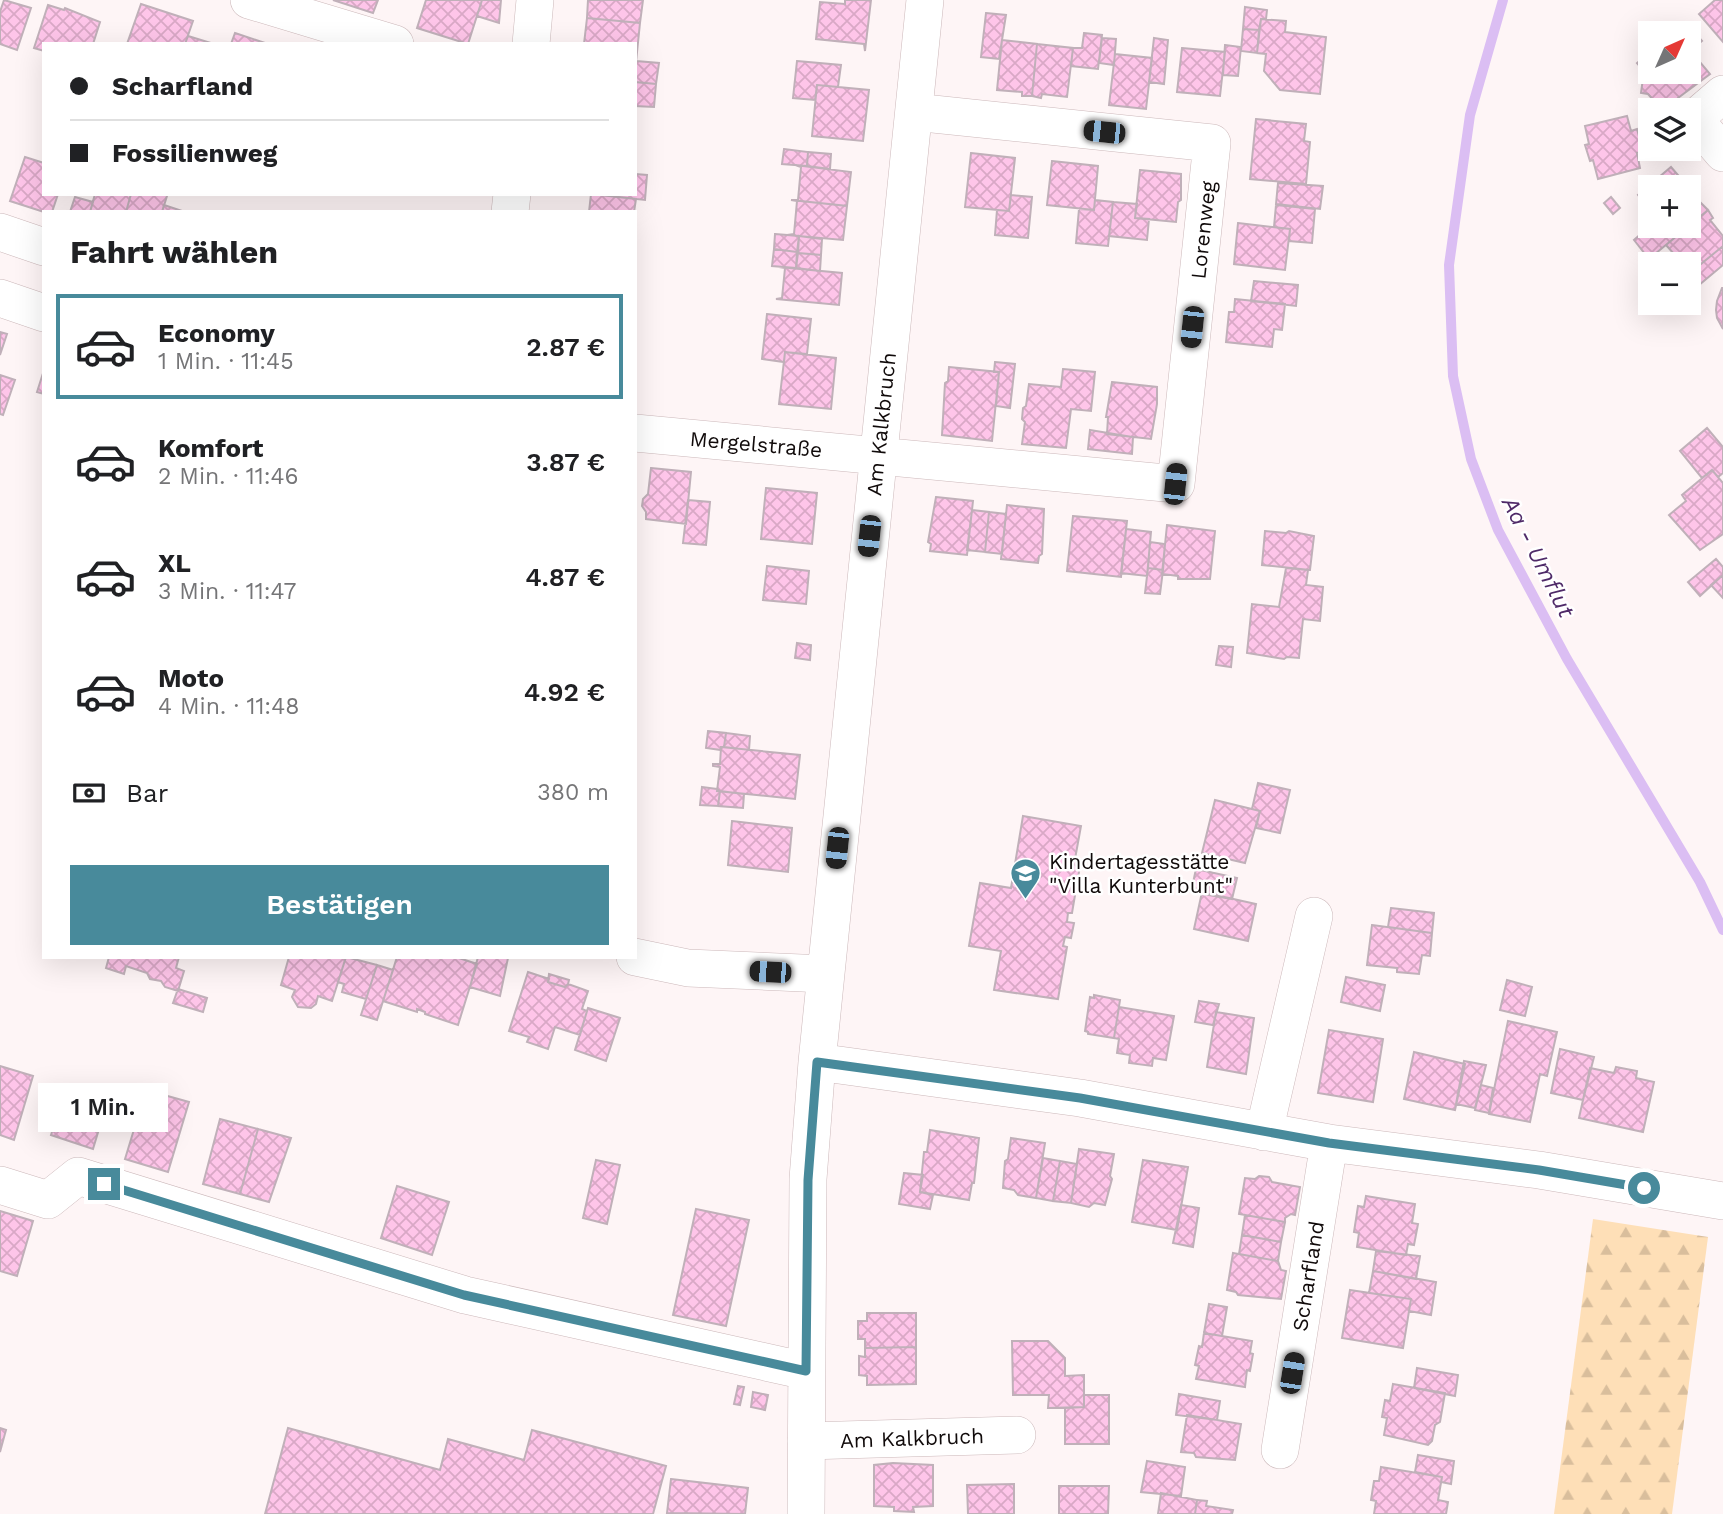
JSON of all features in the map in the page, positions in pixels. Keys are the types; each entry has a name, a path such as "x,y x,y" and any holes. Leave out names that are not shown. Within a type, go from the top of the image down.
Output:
{"street":[{"path":"249,0 388,42"},
{"path":"531,42 535,0"},
{"name":"Am Kalkbruch","path":"806,1514 808,1180 817,1062 925,0"},
{"path":"1723,94 1694,119 1723,153"},
{"name":"Lorenweg","path":"877,456 1175,484 1211,157 1212,143 914,112"},
{"path":"0,232 42,246"},
{"path":"0,298 42,312"},
{"name":"Mergelstraße","path":"637,433 877,456"},
{"path":"1264,1132 1314,916"},
{"path":"637,957 688,968 824,974"},
{"path":"817,1062 1080,1098 1329,1143 1539,1170 1723,1201"},
{"name":"Scharfland","path":"1280,1450 1329,1143"},
{"path":"0,1185 48,1200 78,1176 464,1295 806,1371"},
{"name":"Am Kalkbruch","path":"806,1441 1017,1435"}],"green space":[{"path":"1593,1219 1708,1237 1672,1514 1554,1514"}],"building":[{"path":"4,0 31,8 17,50 0,44 0,12"},
{"path":"333,0 378,0 373,13"},
{"path":"426,0 482,0 469,42 417,28"},
{"path":"482,0 501,0 499,23 477,16"},
{"path":"588,0 643,0 640,23 587,18"},
{"path":"845,0 871,0 865,51 864,44 816,39 820,2 845,4"},
{"path":"1715,0 1723,0 1723,42 1699,14"},
{"path":"141,4 193,21 186,42 128,42"},
{"path":"48,5 64,10 65,8 100,22 94,42 42,42 42,50 34,48"},
{"path":"1245,7 1267,10 1266,19 1261,19 1259,30 1243,29"},
{"path":"986,13 1006,15 999,59 981,57"},
{"path":"587,18 640,23 637,52 637,42 584,42"},
{"path":"1261,19 1286,21 1285,32 1326,37 1320,94 1280,90 1264,71 1266,54 1257,53"},
{"path":"1243,29 1259,30 1257,53 1241,51"},
{"path":"235,33 262,42 232,42"},
{"path":"1084,33 1102,35 1098,69 1071,66 1073,48 1082,48"},
{"path":"188,36 208,42 186,42"},
{"path":"1102,38 1116,39 1114,65 1099,63"},
{"path":"1154,38 1168,40 1164,84 1149,82"},
{"path":"1002,40 1037,44 1032,96 1022,96 1022,92 997,90"},
{"path":"1037,44 1073,48 1067,97 1042,94 1041,98 1032,96"},
{"path":"1225,45 1241,47 1238,76 1223,75"},
{"path":"1182,48 1225,52 1220,96 1177,92"},
{"path":"1115,54 1152,58 1146,109 1109,105"},
{"path":"637,61 659,63 656,84 637,82"},
{"path":"797,61 841,65 838,87 817,85 815,100 793,98"},
{"path":"1701,63 1710,74 1701,81"},
{"path":"637,82 656,84 654,107 637,106"},
{"path":"1642,84 1697,84 1678,98 1652,98 1648,94 1641,93"},
{"path":"817,85 869,90 863,141 812,136"},
{"path":"1627,116 1631,131 1637,129 1638,133 1637,153 1640,168 1598,179 1593,160 1590,161 1585,145 1589,144 1585,126"},
{"path":"1256,119 1306,124 1304,141 1310,142 1306,184 1250,179"},
{"path":"784,149 808,152 807,166 782,164"},
{"path":"808,152 831,154 830,169 807,166"},
{"path":"971,153 1015,158 1009,211 965,207"},
{"path":"25,157 42,162 42,196 57,196 53,210 42,211 10,201"},
{"path":"1052,161 1098,166 1094,210 1047,205"},
{"path":"795,165 851,172 847,206 791,200 798,200 801,167"},
{"path":"1671,167 1678,175 1662,175"},
{"path":"1140,170 1181,174 1181,200 1178,202 1176,222 1135,218"},
{"path":"637,174 647,175 645,200 610,196 637,196"},
{"path":"1278,183 1323,186 1320,209 1276,204"},
{"path":"1011,195 1032,197 1028,238 995,235 997,210 1009,211"},
{"path":"94,196 130,196 127,210 91,210"},
{"path":"130,196 167,196 163,210 127,210"},
{"path":"591,196 636,199 634,210 589,210"},
{"path":"75,197 93,202 91,210 71,210"},
{"path":"1611,197 1620,208 1613,214 1604,203"},
{"path":"791,200 847,206 843,240 787,235 794,234 797,201"},
{"path":"1095,200 1113,202 1108,246 1076,243 1079,209 1094,210"},
{"path":"1113,202 1137,204 1135,218 1149,219 1147,240 1109,236"},
{"path":"1701,203 1708,210 1701,216"},
{"path":"164,205 179,210 163,210"},
{"path":"1276,205 1315,209 1312,243 1289,241 1290,229 1274,227"},
{"path":"1708,210 1713,218 1710,220 1723,236 1723,246 1701,264 1701,252 1672,252 1666,245 1674,238 1701,238 1701,216"},
{"path":"1238,223 1290,229 1285,270 1234,264"},
{"path":"775,234 799,236 797,252 774,249"},
{"path":"799,236 822,239 821,255 798,253"},
{"path":"1638,236 1674,238 1657,252 1643,252 1634,240"},
{"path":"1723,246 1723,265 1701,283 1701,264"},
{"path":"774,249 797,252 796,268 772,266"},
{"path":"798,253 821,255 820,271 796,268"},
{"path":"779,267 842,273 839,305 776,299 782,298 785,268"},
{"path":"1254,281 1298,285 1296,306 1251,301"},
{"path":"1723,288 1723,329 1716,310"},
{"path":"1235,299 1285,304 1282,330 1274,329 1272,347 1226,342 1229,312 1234,312"},
{"path":"767,314 811,319 807,354 785,352 784,362 762,359"},
{"path":"0,332 7,334 0,355"},
{"path":"785,352 836,358 831,409 779,404"},
{"path":"995,362 1015,364 1010,408 996,406 999,372 994,372"},
{"path":"949,367 999,372 992,441 942,435 945,383 948,381"},
{"path":"1063,369 1095,372 1091,411 1071,409 1066,448 1022,444 1025,422 1022,419 1023,408 1026,406 1029,384 1061,387"},
{"path":"0,375 15,380 3,415 0,414"},
{"path":"42,376 42,393 37,392"},
{"path":"1112,382 1157,387 1151,439 1107,434 1106,417"},
{"path":"1707,428 1723,447 1723,473 1718,477 1712,470 1702,478 1680,451"},
{"path":"1090,430 1133,437 1132,454 1088,449"},
{"path":"651,468 691,472 686,524 646,519 642,506 643,499 648,494"},
{"path":"1712,470 1723,483 1723,534 1700,550 1669,515 1686,501 1682,495"},
{"path":"766,488 817,493 812,544 761,539"},
{"path":"936,497 973,501 967,555 930,551 931,544 928,542"},
{"path":"688,500 710,502 706,545 683,543"},
{"path":"1007,505 1044,509 1042,554 1038,563 1001,559"},
{"path":"972,510 989,512 985,552 967,550"},
{"path":"989,512 1006,514 1002,554 985,552"},
{"path":"1073,516 1127,521 1121,577 1067,571"},
{"path":"1167,525 1215,531 1210,579 1178,579 1178,576 1162,574"},
{"path":"1126,529 1151,532 1147,576 1121,573"},
{"path":"1265,531 1289,531 1314,536 1310,570 1262,565"},
{"path":"1150,542 1165,544 1163,570 1148,568"},
{"path":"1716,559 1723,567 1723,575 1700,596 1688,582"},
{"path":"767,566 809,571 806,604 763,600"},
{"path":"1148,568 1163,570 1160,594 1145,593"},
{"path":"1286,568 1308,570 1306,585 1323,587 1320,621 1303,619 1299,658 1284,659 1247,653 1252,604 1279,607"},
{"path":"1723,575 1723,598 1711,585"},
{"path":"797,643 811,645 810,660 795,658"},
{"path":"1219,646 1233,647 1231,667 1216,665"},
{"path":"708,731 726,733 721,750 706,748"},
{"path":"726,733 750,736 749,750 724,747"},
{"path":"721,747 800,755 795,799 717,791 720,767 713,764 720,764"},
{"path":"1258,783 1290,790 1280,833 1256,828 1260,811 1252,809"},
{"path":"702,787 720,791 718,806 700,805"},
{"path":"720,791 744,794 743,808 718,806"},
{"path":"1215,800 1260,811 1245,863 1202,853"},
{"name":"Kindertagesstätte \"Villa Kunterbunt\"","path":"1023,816 1081,826 1075,859 1081,860 1072,913 1068,913 1067,922 1074,923 1071,938 1065,937 1063,946 1067,947 1058,999 994,990 1001,951 969,946 980,883 1011,888"},
{"path":"732,821 792,828 788,872 728,865"},
{"path":"1196,869 1237,878 1232,899 1191,892"},
{"path":"1202,892 1256,904 1248,941 1194,929"},
{"path":"1391,908 1434,913 1432,933 1388,927"},
{"path":"1372,925 1432,933 1430,956 1422,955 1419,974 1397,972 1397,968 1367,965"},
{"path":"108,959 178,959 176,968 184,971 178,991 165,987 161,981 150,979 147,973 126,966 124,974 106,968"},
{"path":"288,959 345,959 332,1001 318,996 316,1004 311,1008 298,1007 292,997 295,990 281,985"},
{"path":"345,959 377,965 366,999 342,992 344,984 338,982"},
{"path":"396,959 462,959 477,964 458,1025 417,1009 417,1012 383,1001"},
{"path":"477,959 508,959 500,996 470,987"},
{"path":"377,965 393,970 377,1020 361,1015"},
{"path":"528,972 549,979 548,982 565,987 568,984 588,991 582,1009 587,1011 580,1035 555,1027 548,1049 527,1042 529,1037 509,1031"},
{"path":"549,974 569,980 568,984 565,987 548,982"},
{"path":"1346,977 1385,985 1380,1011 1341,1002"},
{"path":"1507,980 1532,987 1525,1016 1500,1010"},
{"path":"178,989 207,998 203,1012 173,1003"},
{"path":"1094,995 1120,1000 1114,1038 1088,1034 1085,1031 1090,997 1094,998"},
{"path":"1199,1001 1219,1004 1213,1025 1195,1022"},
{"path":"1119,1007 1174,1016 1166,1060 1153,1058 1152,1066 1129,1063 1130,1055 1117,1053 1119,1039 1114,1038"},
{"path":"588,1008 620,1018 606,1061 575,1050"},
{"path":"1216,1012 1254,1018 1246,1074 1207,1067"},
{"path":"1508,1021 1557,1032 1547,1076 1540,1074 1530,1122 1489,1114"},
{"path":"1329,1030 1383,1039 1373,1102 1318,1093"},
{"path":"1560,1049 1594,1057 1583,1100 1551,1093"},
{"path":"1414,1052 1465,1064 1455,1110 1404,1099"},
{"path":"1464,1061 1486,1065 1475,1108 1456,1104"},
{"path":"0,1066 33,1076 14,1140 0,1135"},
{"path":"1616,1067 1637,1071 1636,1078 1654,1082 1643,1132 1579,1118 1590,1068 1614,1073"},
{"path":"1481,1085 1493,1088 1489,1113 1475,1110"},
{"path":"146,1090 189,1102 168,1172 125,1159"},
{"path":"64,1093 106,1106 93,1149 51,1135"},
{"path":"220,1119 258,1129 240,1194 203,1184"},
{"path":"258,1129 291,1138 269,1202 240,1194"},
{"path":"930,1130 979,1138 974,1183 969,1200 920,1192 924,1152 927,1152"},
{"path":"1011,1138 1045,1143 1036,1198 1018,1195 1014,1190 1003,1188 1005,1161 1008,1159"},
{"path":"1079,1149 1114,1154 1110,1176 1112,1179 1105,1205 1094,1203 1089,1207 1071,1203"},
{"path":"1043,1158 1060,1161 1053,1201 1036,1198"},
{"path":"596,1160 620,1165 607,1224 583,1218"},
{"path":"1143,1160 1188,1167 1177,1230 1132,1222"},
{"path":"1060,1161 1077,1164 1071,1203 1053,1201"},
{"path":"904,1173 923,1175 920,1192 933,1195 930,1209 899,1204"},
{"path":"1259,1176 1269,1177 1272,1182 1300,1187 1295,1215 1291,1214 1285,1218 1285,1222 1239,1214 1245,1178 1255,1179"},
{"path":"397,1186 449,1202 432,1255 381,1238"},
{"path":"1366,1196 1415,1204 1412,1223 1418,1224 1414,1245 1408,1244 1406,1255 1357,1247 1359,1233 1354,1232 1358,1206 1364,1207"},
{"path":"1181,1205 1199,1208 1193,1247 1173,1243"},
{"path":"696,1209 749,1220 726,1326 673,1315"},
{"path":"0,1211 33,1221 17,1276 0,1271"},
{"path":"1245,1215 1285,1222 1281,1242 1242,1235"},
{"path":"1242,1235 1281,1242 1278,1261 1239,1254"},
{"path":"1376,1251 1420,1256 1416,1279 1373,1271"},
{"path":"1233,1253 1278,1261 1281,1270 1286,1271 1281,1299 1238,1295 1227,1290"},
{"path":"1373,1271 1436,1282 1431,1315 1409,1311 1411,1299 1369,1293"},
{"path":"1350,1290 1411,1299 1403,1348 1342,1338"},
{"path":"1209,1304 1227,1307 1222,1336 1204,1333"},
{"path":"867,1313 916,1313 916,1347 865,1348 865,1339 858,1339 858,1321 867,1321"},
{"path":"1204,1333 1252,1341 1250,1353 1253,1354 1245,1387 1196,1379 1199,1366 1195,1365"},
{"path":"1012,1341 1048,1341 1065,1358 1065,1376 1084,1375 1084,1407 1048,1408 1049,1395 1013,1395"},
{"path":"916,1347 916,1384 867,1385 867,1376 859,1375 859,1356 865,1357 865,1348"},
{"path":"1417,1368 1458,1375 1455,1396 1414,1388"},
{"path":"1393,1384 1445,1393 1440,1422 1435,1425 1432,1441 1428,1445 1384,1435 1387,1418 1382,1417 1385,1400 1390,1401"},
{"path":"738,1386 744,1387 740,1405 734,1404"},
{"path":"753,1392 768,1395 765,1410 751,1407"},
{"path":"1179,1394 1220,1401 1217,1420 1176,1415"},
{"path":"1084,1395 1109,1395 1109,1444 1065,1444 1065,1408 1084,1407"},
{"path":"1187,1415 1241,1424 1235,1460 1196,1457 1194,1453 1181,1452"},
{"path":"0,1428 6,1430 0,1452"},
{"path":"288,1428 440,1470 448,1439 524,1460 532,1430 666,1466 653,1514 265,1514"},
{"path":"1418,1455 1454,1461 1451,1484 1441,1482 1442,1477 1415,1472"},
{"path":"1147,1461 1185,1467 1181,1496 1141,1492"},
{"path":"874,1465 933,1465 933,1506 913,1507 914,1512 874,1506"},
{"path":"1381,1467 1442,1477 1438,1500 1448,1502 1446,1514 1374,1514 1376,1501 1371,1500 1374,1481 1379,1481"},
{"path":"671,1479 748,1488 745,1514 667,1513"},
{"path":"1014,1484 1014,1514 968,1514 967,1485"},
{"path":"1059,1486 1109,1486 1108,1514 1059,1514"},
{"path":"1161,1493 1197,1500 1195,1514 1158,1514"},
{"path":"1197,1500 1207,1501 1206,1506 1233,1510 1232,1514 1195,1514"}],"waterway":[{"name":"Aa - Umflut","path":"1503,0 1470,115 1449,265 1453,376 1471,459 1498,530 1567,659 1700,882 1723,930"}],"place":[{"name":"Kindertagesstätte \"Villa Kunterbunt\"","path":"1026,900"}],"route":[{"path":"104,1184 464,1295 806,1371 808,1180 817,1062 1080,1098 1329,1143 1539,1170 1644,1188"}]}
